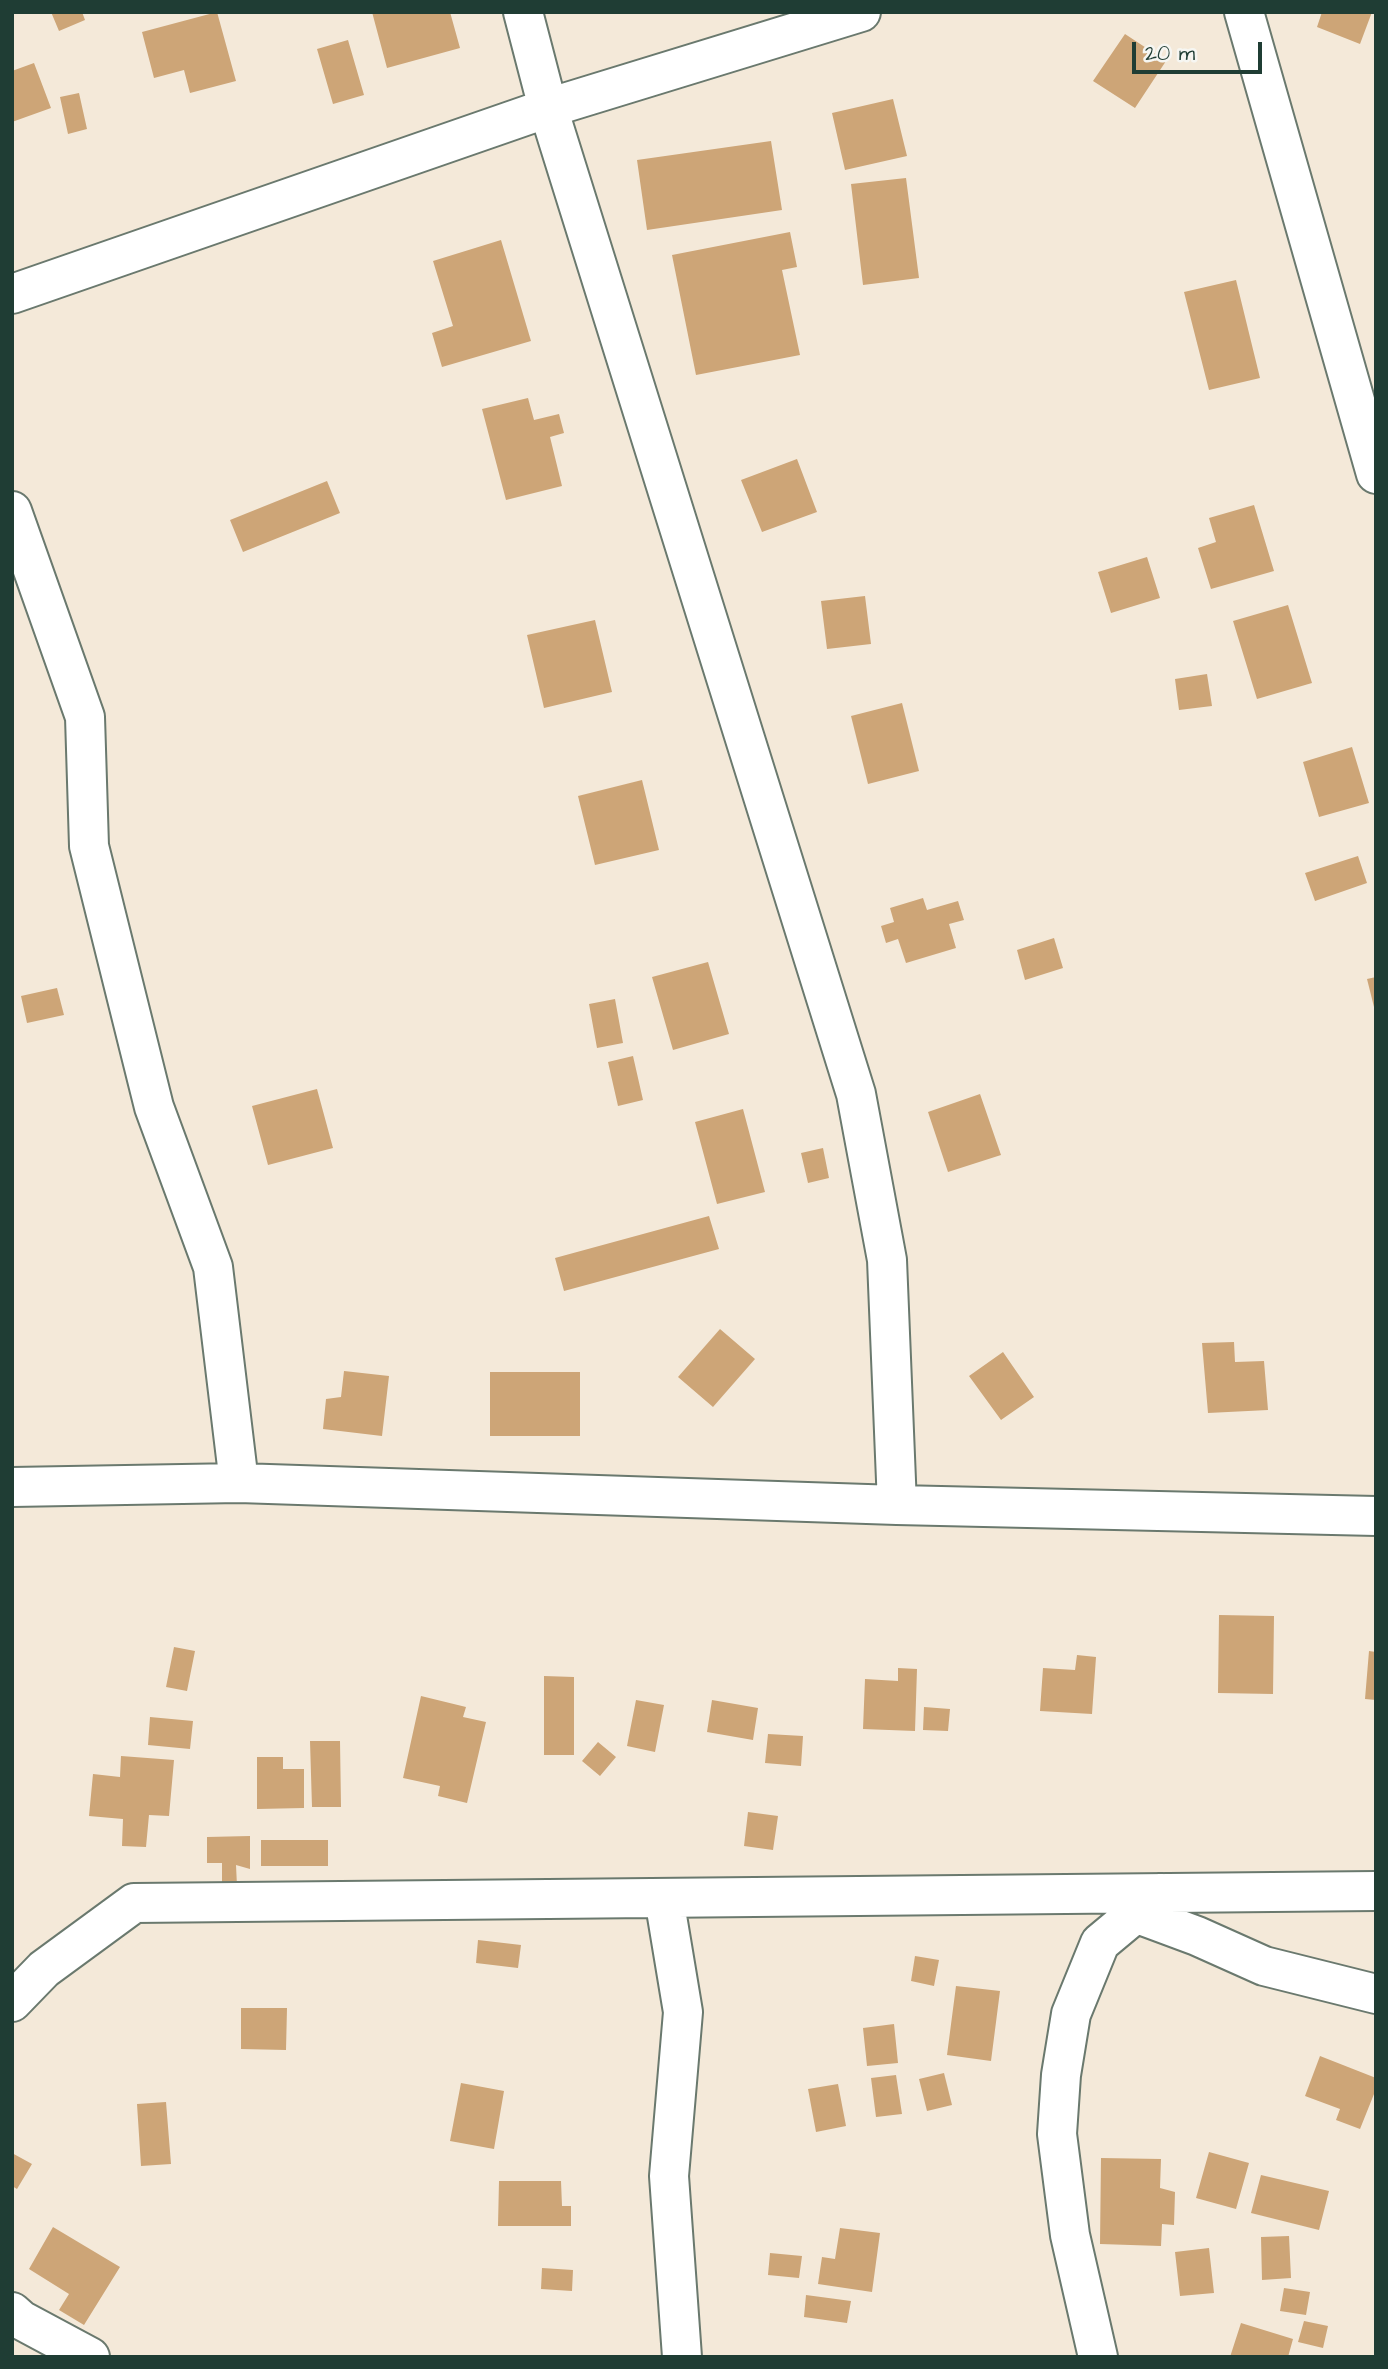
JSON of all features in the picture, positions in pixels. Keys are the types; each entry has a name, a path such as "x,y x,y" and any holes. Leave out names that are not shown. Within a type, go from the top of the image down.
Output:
{"street":[{"path":"523,12 548,108 856,1094 887,1260 897,1505"},
{"path":"12,294 548,108 860,12"},
{"path":"1244,12 1376,474"},
{"path":"12,511 85,717 89,846 154,1107 213,1267 240,1483"},
{"path":"12,1487 240,1483 897,1505 1376,1516"},
{"path":"12,2002 44,1969 134,1903 664,1898 1148,1903 1376,1891"},
{"path":"664,1898 683,2012 669,2176 682,2357"},
{"path":"1148,1903 1197,1936 1264,1966 1376,1994"},
{"path":"1098,2357 1070,2235 1057,2134 1060,2075 1071,2014 1100,1943 1148,1903"},
{"path":"12,2312 21,2320 90,2357"}],"building":[{"path":"51,12 82,12 85,20 59,31"},
{"path":"217,12 236,81 190,93 184,70 154,78 142,32"},
{"path":"372,12 450,12 460,48 387,68"},
{"path":"1322,12 1372,12 1360,44 1317,27"},
{"path":"1125,34 1166,61 1135,108 1093,81"},
{"path":"348,40 364,95 333,104 317,49"},
{"path":"34,63 51,108 12,122 12,71"},
{"path":"79,93 87,129 68,134 60,97"},
{"path":"893,99 907,156 845,170 832,113"},
{"path":"771,141 782,210 647,230 637,160"},
{"path":"906,178 919,278 863,285 851,184"},
{"path":"790,232 797,267 782,270 800,355 696,375 672,255"},
{"path":"501,240 531,341 442,367 432,333 453,326 433,261"},
{"path":"1236,280 1260,378 1209,390 1184,292"},
{"path":"528,398 534,420 559,414 564,433 550,437 562,486 506,500 482,409"},
{"path":"797,459 817,512 762,532 741,480"},
{"path":"327,481 340,513 243,552 230,520"},
{"path":"1254,505 1274,571 1211,589 1198,548 1216,542 1209,518"},
{"path":"1147,557 1160,598 1111,613 1098,572"},
{"path":"865,596 871,644 827,649 821,601"},
{"path":"1288,605 1312,683 1257,699 1233,621"},
{"path":"595,620 612,692 544,708 527,635"},
{"path":"1207,674 1212,706 1179,710 1175,679"},
{"path":"902,703 919,771 868,784 851,716"},
{"path":"1352,747 1369,803 1319,817 1303,762"},
{"path":"642,780 659,850 595,865 578,796"},
{"path":"1358,856 1367,883 1315,901 1305,873"},
{"path":"923,898 927,910 958,901 964,920 949,924 956,948 906,963 898,939 886,943 881,926 894,922 890,908"},
{"path":"1054,938 1063,968 1025,980 1017,950"},
{"path":"708,962 729,1034 673,1050 652,977"},
{"path":"1376,977 1376,1011 1375,1011 1367,979"},
{"path":"57,988 64,1015 27,1023 21,996"},
{"path":"615,999 623,1043 597,1048 589,1004"},
{"path":"633,1056 643,1100 618,1106 608,1062"},
{"path":"317,1089 333,1148 268,1165 252,1106"},
{"path":"980,1094 1001,1155 948,1172 928,1112"},
{"path":"743,1109 765,1192 717,1204 695,1122"},
{"path":"823,1148 829,1178 808,1183 801,1153"},
{"path":"709,1216 719,1249 564,1291 555,1258"},
{"path":"720,1329 755,1359 713,1407 678,1377"},
{"path":"1234,1342 1235,1362 1264,1361 1268,1410 1208,1413 1202,1343"},
{"path":"1003,1352 1034,1397 1001,1420 969,1376"},
{"path":"344,1371 389,1376 382,1436 323,1429 326,1399 341,1397"},
{"path":"490,1372 580,1372 580,1436 490,1436"},
{"path":"1219,1615 1274,1616 1273,1694 1218,1693"},
{"path":"174,1647 195,1651 187,1691 166,1687"},
{"path":"1369,1651 1376,1652 1376,1700 1365,1699"},
{"path":"1077,1655 1096,1657 1092,1714 1040,1711 1043,1668 1075,1670"},
{"path":"898,1668 917,1669 915,1731 863,1729 865,1679 898,1681"},
{"path":"544,1676 574,1677 574,1755 544,1755"},
{"path":"421,1696 466,1707 463,1717 486,1722 467,1803 438,1796 440,1786 403,1778"},
{"path":"636,1700 664,1705 655,1752 627,1746"},
{"path":"712,1700 758,1708 753,1740 707,1732"},
{"path":"924,1707 950,1709 948,1731 923,1730"},
{"path":"150,1717 193,1721 190,1749 148,1745"},
{"path":"768,1734 803,1736 801,1766 765,1763"},
{"path":"310,1741 340,1741 341,1807 312,1807"},
{"path":"598,1742 616,1757 600,1776 582,1761"},
{"path":"121,1756 174,1760 169,1816 149,1815 146,1847 122,1846 123,1819 89,1816 93,1774 120,1777"},
{"path":"257,1757 283,1757 283,1769 304,1769 304,1808 257,1809"},
{"path":"748,1812 778,1816 773,1850 744,1846"},
{"path":"250,1836 250,1869 236,1865 237,1886 222,1886 222,1863 207,1863 207,1837"},
{"path":"261,1840 328,1840 328,1866 261,1866"},
{"path":"478,1940 521,1945 518,1968 476,1963"},
{"path":"915,1956 939,1960 934,1986 911,1981"},
{"path":"956,1986 1000,1991 991,2061 947,2055"},
{"path":"241,2008 287,2008 286,2050 241,2049"},
{"path":"894,2024 898,2063 867,2066 863,2028"},
{"path":"1320,2056 1376,2078 1376,2089 1360,2129 1336,2120 1340,2109 1305,2096"},
{"path":"944,2073 952,2105 927,2111 919,2079"},
{"path":"896,2075 902,2114 876,2117 871,2078"},
{"path":"461,2083 504,2091 494,2149 450,2141"},
{"path":"838,2084 846,2126 816,2132 808,2089"},
{"path":"166,2102 171,2164 141,2166 137,2104"},
{"path":"1209,2152 1249,2163 1236,2209 1196,2198"},
{"path":"12,2153 32,2164 17,2189 12,2186"},
{"path":"1101,2158 1161,2159 1160,2188 1175,2192 1174,2225 1162,2224 1161,2246 1100,2244"},
{"path":"1261,2175 1329,2191 1319,2230 1251,2213"},
{"path":"499,2181 561,2181 562,2206 571,2206 571,2226 498,2226"},
{"path":"53,2227 120,2267 84,2325 59,2310 69,2294 29,2269"},
{"path":"840,2228 880,2233 872,2292 818,2284 822,2257 835,2259"},
{"path":"1289,2236 1291,2278 1262,2280 1261,2237"},
{"path":"1209,2248 1214,2293 1180,2296 1175,2252"},
{"path":"770,2253 802,2256 799,2278 768,2275"},
{"path":"542,2268 573,2270 572,2291 541,2289"},
{"path":"1284,2288 1310,2292 1306,2315 1280,2311"},
{"path":"806,2295 851,2301 847,2323 804,2317"},
{"path":"1304,2321 1328,2326 1323,2348 1298,2342"},
{"path":"1241,2323 1293,2339 1288,2357 1230,2357"}]}
